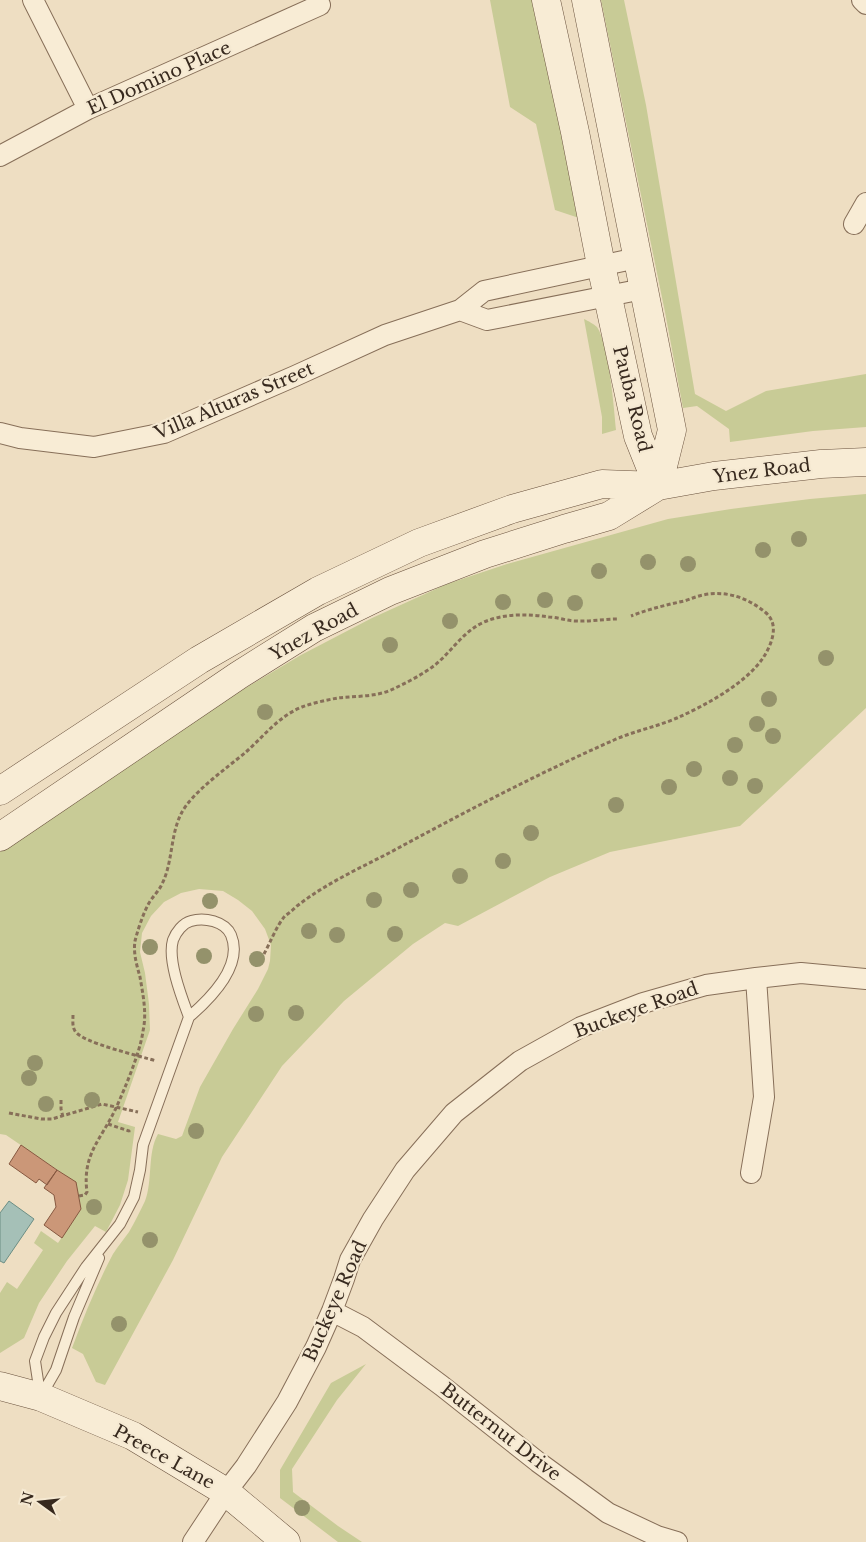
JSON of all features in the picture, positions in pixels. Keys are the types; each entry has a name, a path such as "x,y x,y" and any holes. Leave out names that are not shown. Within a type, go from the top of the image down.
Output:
{"main road":[{"name":"Pauba Road","path":"546,0 638,436 658,486"},
{"name":"Pauba Road","path":"586,0 672,430 658,486"},
{"name":"Ynez Road","path":"0,791 199,660 318,591 419,543 512,509 602,484 658,486 714,476 821,464 866,462"},
{"name":"Ynez Road","path":"0,837 239,675 314,628 390,591 485,554 564,528 609,516 658,486"},
{"name":"Preece Lane","path":"0,1386 41,1397 133,1436 226,1492 286,1542"}],"street":[{"path":"33,0 88,109"},
{"path":"862,0 866,4"},
{"name":"El Domino Place","path":"0,156 88,109 320,5"},
{"path":"854,224 866,202"},
{"name":"Villa Alturas Street","path":"0,433 20,438 94,447 164,434 385,335 460,310 484,291 637,258"},
{"path":"460,310 487,320 643,289"},
{"name":"Buckeye Road","path":"193,1542 226,1492 246,1466 287,1402 316,1347 332,1311 350,1260 372,1219 405,1170 454,1114 520,1061 581,1027 643,1004 706,985 756,978 801,973 866,979"},
{"path":"751,1173 764,1097 756,978"},
{"name":"Butternut Drive","path":"332,1311 363,1327 442,1386 538,1462 608,1512 657,1536 677,1542"}],"lane":[{"path":"41,1397 35,1361 44,1337 56,1312 86,1268 120,1224 134,1197 143,1144 189,1018 203,1006 229,972 234,952 231,934 220,923 207,920 190,921 179,929 173,941 172,956 176,979 189,1018"},
{"path":"41,1397 56,1370 86,1287 104,1246"}],"path":[{"path":"264,954 284,917 310,896 348,874 549,769 635,731 676,718 714,699 749,674 770,646 774,630 770,616 759,607 744,598 723,594 703,595 664,604 631,616"},
{"path":"79,1196 85,1195 87,1192 85,1178 87,1165 92,1151 117,1106 144,1032 143,993 135,957 135,943 140,924 150,902 162,885 175,829 182,812 193,796 285,716 302,707 336,698 389,691 434,666 467,634 482,623 520,614 569,621 617,619"},
{"path":"73,1015 75,1032 92,1042 172,1065"},
{"path":"61,1100 63,1117"},
{"path":"9,1113 41,1119 52,1119 102,1104 117,1106 152,1117"},
{"path":"108,1124 129,1131 128,1138"}],"green space":[{"path":"490,0 535,0 582,219 555,210 536,124 510,107"},
{"path":"601,0 624,0 646,105 695,394 726,411 766,391 866,374 866,427 813,431 730,442 729,429 697,406 683,408"},
{"path":"584,319 597,327 601,335 610,377 616,430 602,434 602,417"},
{"path":"866,494 866,708 740,826 610,852 550,877 458,926 445,923 413,944 344,1001 282,1066 222,1157 173,1260 105,1385 96,1382 83,1354 72,1348 107,1265 129,1232 145,1201 149,1185 152,1150 158,1134 176,1139 182,1136 200,1087 258,989 270,961 271,945 265,929 252,911 223,891 199,889 181,893 164,902 151,916 142,933 140,952 149,1004 150,1030 118,1122 135,1127 128,1180 120,1205 106,1232 95,1226 67,1261 39,1303 24,1338 0,1353 0,1293 7,1282 17,1289 43,1250 34,1243 41,1231 58,1243 81,1209 75,1182 6,1135 0,1134 0,852 242,690 301,655 372,618 447,584 507,564 668,519 810,499"},
{"path":"366,1364 337,1400 292,1469 293,1492 362,1542 338,1542 280,1498 280,1470 331,1383"}],"water":[{"path":"9,1201 34,1219 4,1263 0,1261 0,1213"}],"building":[{"path":"21,1145 57,1170 47,1185 39,1179 36,1183 9,1164"},
{"path":"57,1170 76,1182 81,1209 62,1238 44,1225 56,1207 54,1195 44,1188"}]}
